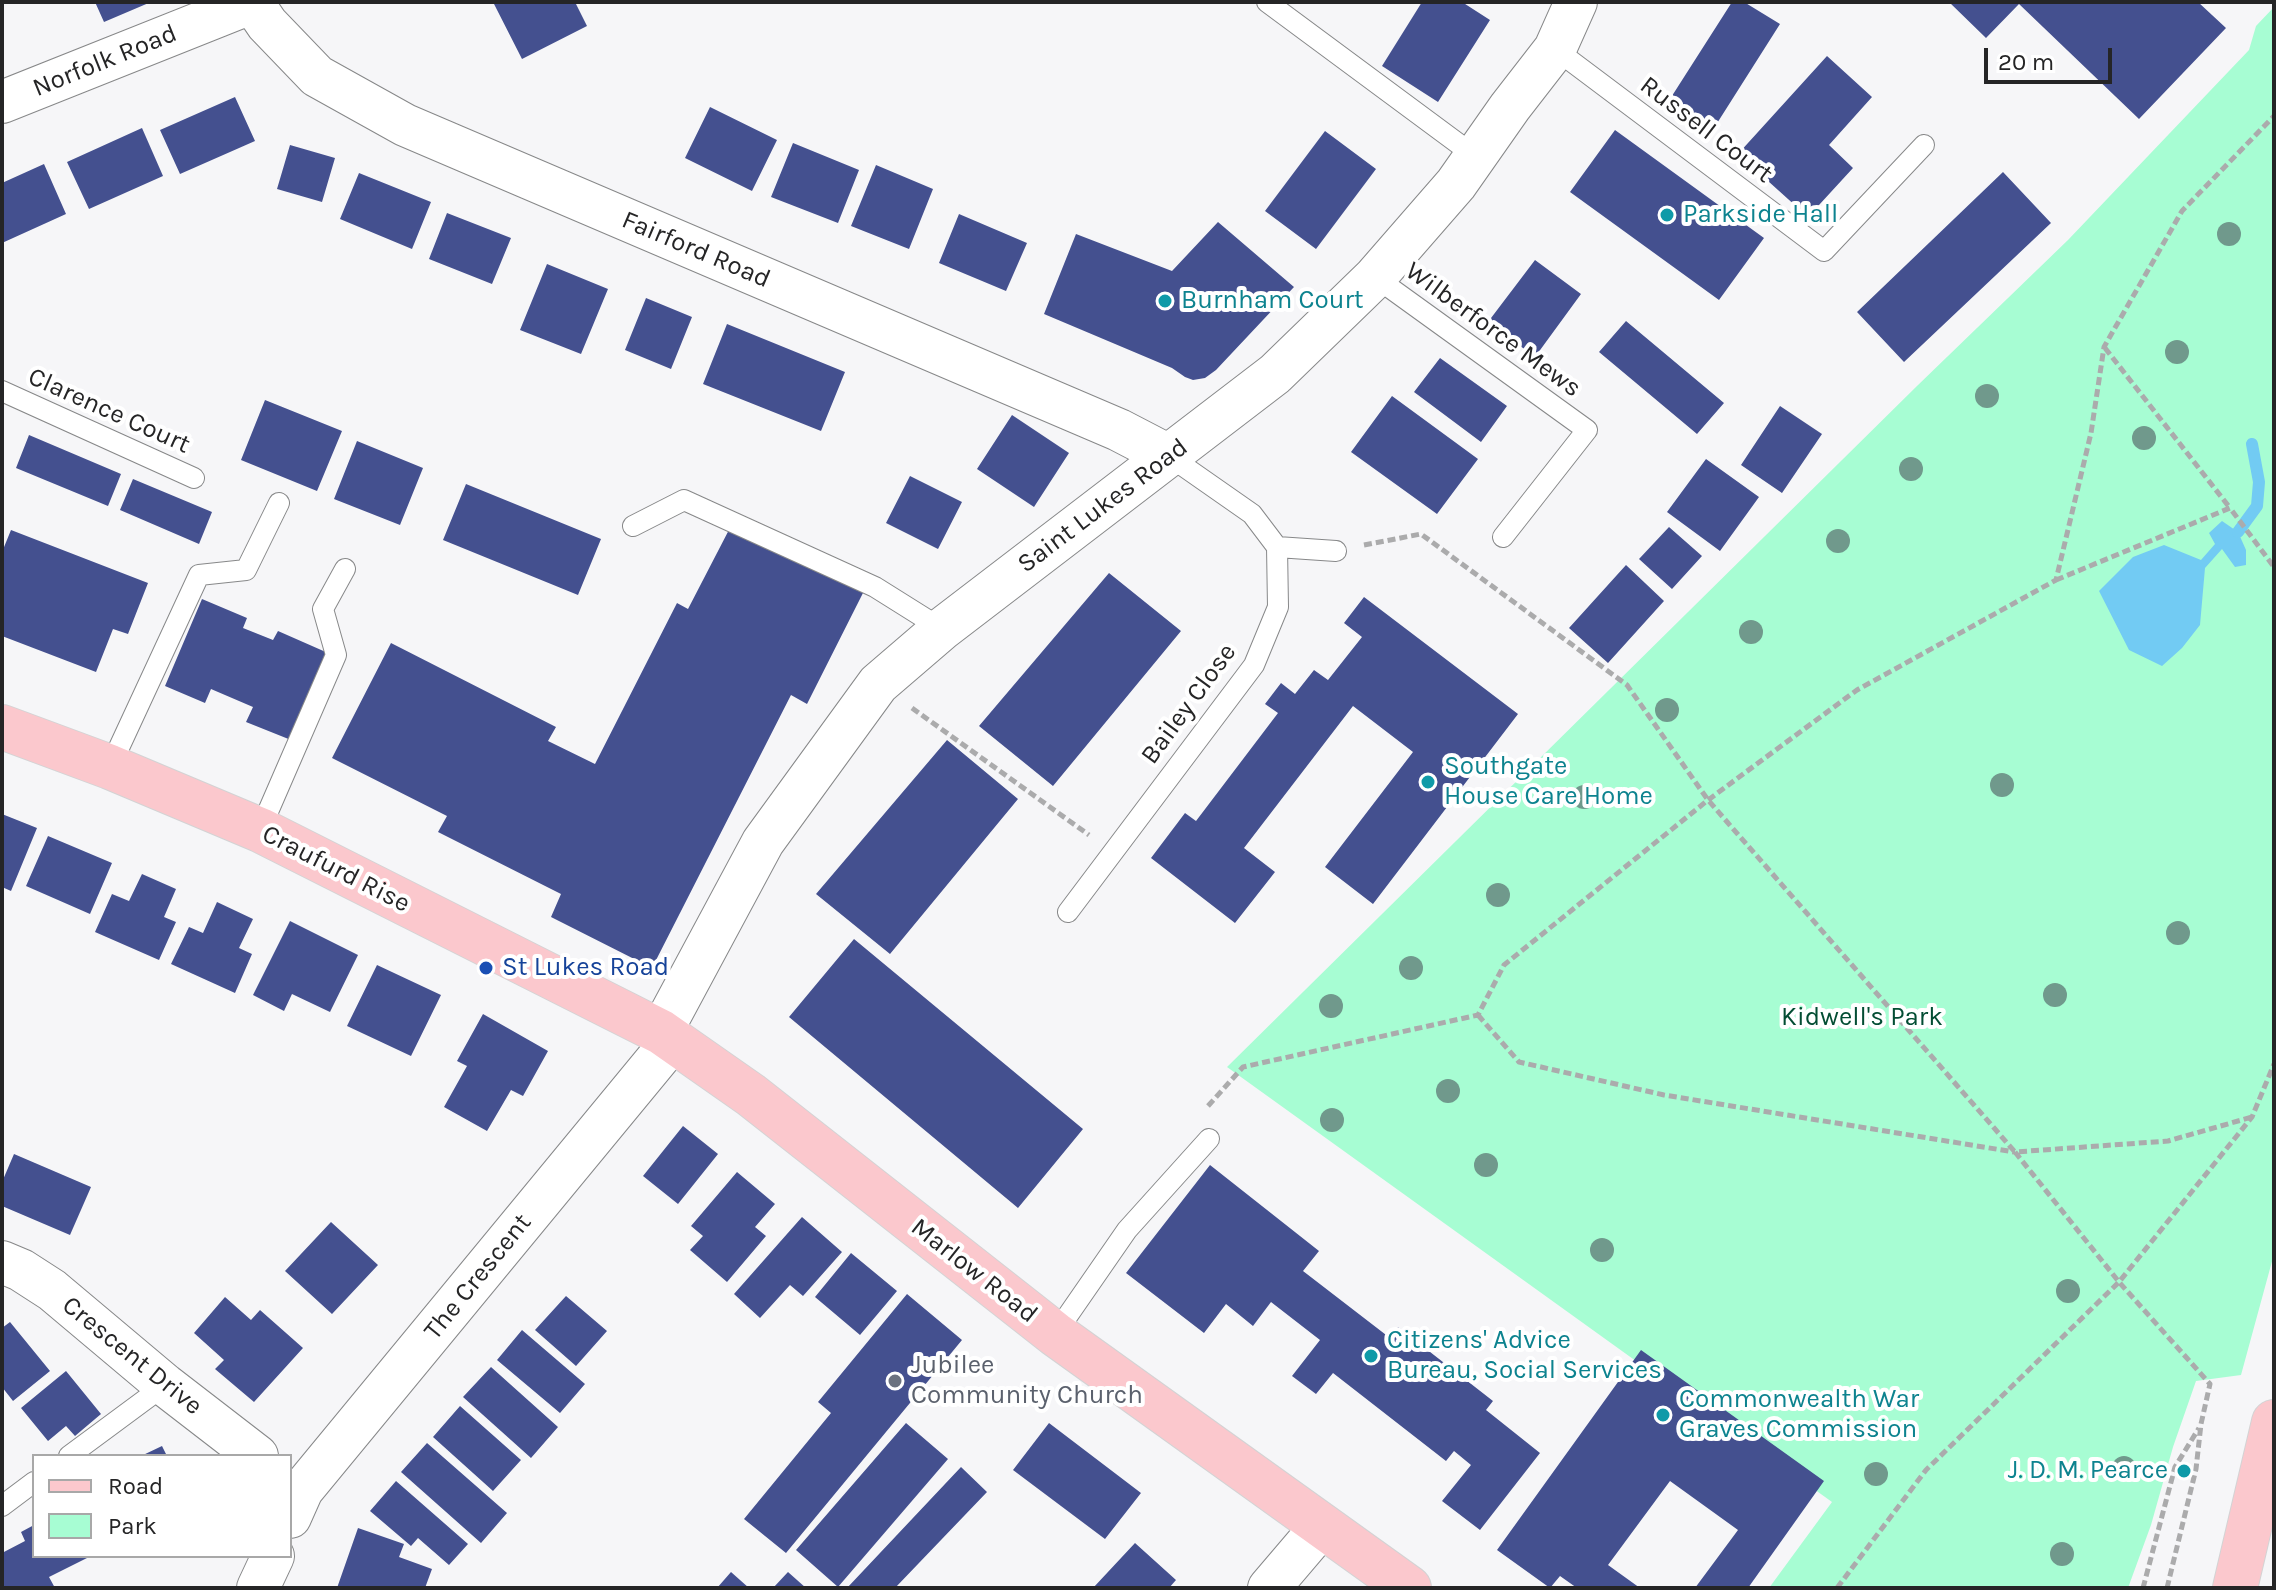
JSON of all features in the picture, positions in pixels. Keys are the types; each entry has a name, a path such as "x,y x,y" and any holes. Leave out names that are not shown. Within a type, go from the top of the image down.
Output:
{"main road":[{"name":"Craufurd Rise","path":"2,727 110,767 260,830 667,1036"},
{"name":"Marlow Road","path":"667,1036 751,1095 1055,1334 1409,1588"},
{"path":"2235,1588 2274,1422"}],"street":[{"name":"Norfolk Road","path":"2,102 253,2"},
{"name":"Fairford Road","path":"253,2 267,24 317,76 405,125 1119,430 1169,456"},
{"name":"Saint Lukes Road","path":"667,1036 763,842 878,684 942,629 1275,374 1375,277 1456,184 1555,49 1576,2"},
{"name":"The Crescent","path":"294,1496 667,1036"},
{"name":"Crescent Drive","path":"2,1262 52,1290 165,1385 254,1454"},
{"path":"1269,1588 1321,1527"},
{"path":"258,1588 272,1558"}],"lane":[{"path":"1267,2 1475,156"},
{"name":"Russell Court","path":"1555,49 1824,251 1924,145"},
{"name":"Wilberforce Mews","path":"1375,277 1587,430 1503,537"},
{"name":"Clarence Court","path":"2,391 194,478"},
{"path":"1169,456 1252,514 1277,547 1336,551"},
{"path":"633,526 684,500 875,587 942,629"},
{"path":"110,767 199,575 246,570 279,503"},
{"name":"Bailey Close","path":"1068,912 1254,665 1278,607 1277,547"},
{"path":"260,830 336,655 323,609 345,569"},
{"path":"1055,1334 1127,1230 1209,1139"},
{"path":"72,1454 165,1385"},
{"path":"2,1506 32,1484"}],"path":[{"path":"2056,580 2091,433 2104,347 2182,211 2274,116"},
{"path":"2104,347 2274,567"},
{"path":"1478,1015 1504,965 1708,800 1857,690 2056,580 2230,508"},
{"path":"1336,551 1421,534 1627,685 1708,800 2015,1152 2119,1282 2210,1384 2196,1469 2167,1588"},
{"path":"878,684 1112,851"},
{"path":"1202,1113 1243,1067 1478,1015"},
{"path":"1478,1015 1519,1062 1664,1095 2015,1152 2168,1141 2252,1117"},
{"path":"1837,1588 1926,1470 2119,1282 2252,1117 2274,1064"},
{"path":"2143,1588 2175,1467 2201,1424"}],"green space":[{"name":"Kidwell's Park","path":"2274,7 2274,1254 2241,1375 2196,1381 2128,1588 1769,1588 1832,1502 1227,1067 2068,240 2249,50 2256,26"}],"water":[{"path":"2222,521 2238,532 2246,550 2246,565 2235,567 2222,549 2205,568 2200,625 2182,648 2162,666 2129,650 2099,591 2133,557 2164,545 2201,560 2215,544 2209,533"}],"building":[{"path":"95,2 151,2 104,22"},
{"path":"493,2 575,2 587,26 522,59"},
{"path":"1422,2 1462,2 1490,20 1438,102 1382,66"},
{"path":"1732,2 1744,2 1780,24 1714,128 1670,99"},
{"path":"1949,2 2198,2 2226,28 2139,119 2019,4 1986,38"},
{"path":"1827,56 1872,97 1829,145 1853,168 1808,217 1738,154"},
{"path":"235,97 255,141 180,174 160,130"},
{"path":"710,107 777,140 752,191 685,158"},
{"path":"142,128 163,176 89,209 67,162"},
{"name":"Parkside Hall","path":"1615,130 1764,238 1719,300 1570,192"},
{"path":"1325,131 1376,169 1316,249 1265,211"},
{"path":"793,143 859,170 838,223 771,197"},
{"path":"290,145 335,158 322,202 277,189"},
{"path":"44,164 66,214 2,243 2,183"},
{"path":"876,165 933,189 909,249 851,226"},
{"path":"2003,172 2051,223 1904,362 1857,312"},
{"path":"359,173 431,202 412,249 340,219"},
{"path":"447,213 511,238 492,284 429,259"},
{"path":"959,214 1027,243 1006,291 939,263"},
{"name":"Burnham Court","path":"1218,222 1294,287 1205,378 1193,380 1185,377 1172,368 1044,314 1076,234 1172,271"},
{"path":"1535,260 1581,294 1535,357 1488,322"},
{"path":"547,264 608,289 581,354 520,330"},
{"path":"646,298 692,317 671,369 625,350"},
{"path":"1626,321 1724,403 1697,434 1599,352"},
{"path":"727,324 845,372 821,431 703,384"},
{"path":"1440,358 1507,406 1481,442 1414,392"},
{"path":"1392,396 1478,459 1437,514 1351,452"},
{"path":"265,400 342,431 317,491 241,460"},
{"path":"1780,406 1822,434 1782,493 1741,465"},
{"path":"1012,415 1069,453 1034,507 977,469"},
{"path":"29,435 121,474 108,506 16,468"},
{"path":"357,441 423,468 400,525 334,499"},
{"path":"1706,459 1759,497 1720,551 1667,512"},
{"path":"910,476 962,502 938,549 886,523"},
{"path":"133,479 212,512 199,544 120,510"},
{"path":"466,484 601,539 578,595 443,540"},
{"path":"732,524 864,591 807,704 791,695 652,968 551,917 561,894 438,832 447,816 332,758 391,643 556,727 548,741 595,764 677,603 688,609"},
{"path":"1669,527 1702,556 1672,589 1639,559"},
{"path":"11,530 148,583 128,634 113,629 96,672 2,636 2,552"},
{"path":"1626,565 1664,601 1608,663 1569,628"},
{"path":"1109,573 1181,631 1053,786 979,726"},
{"name":"Southgate House Care Home","path":"1364,597 1518,714 1373,904 1325,867 1413,752 1353,706 1244,848 1275,872 1235,923 1151,858 1185,813 1196,821 1278,713 1265,704 1281,683 1295,694 1314,670 1328,680 1362,637 1344,623"},
{"path":"202,599 247,618 243,628 273,640 278,631 328,653 291,740 246,722 253,707 211,689 205,703 165,686"},
{"path":"947,740 1018,799 890,954 816,894"},
{"path":"2,814 37,828 11,891 2,887"},
{"path":"48,836 112,863 90,914 26,886"},
{"path":"142,874 176,889 164,917 176,922 159,960 95,932 112,894 129,901"},
{"path":"217,902 253,919 239,948 252,954 235,993 171,964 189,927 203,933"},
{"path":"290,921 358,955 330,1012 292,994 284,1011 253,995"},
{"path":"854,939 1083,1129 1018,1208 789,1017"},
{"path":"377,965 441,995 411,1056 347,1026"},
{"path":"483,1014 548,1051 523,1096 511,1090 487,1131 444,1107 467,1066 457,1061"},
{"path":"683,1126 718,1154 678,1204 643,1176"},
{"path":"14,1154 91,1187 70,1235 2,1206 2,1182"},
{"name":"Citizens' Advice Bureau, Social Services","path":"1210,1165 1319,1251 1303,1271 1390,1338 1398,1327 1493,1401 1486,1410 1540,1453 1480,1530 1442,1501 1471,1465 1454,1451 1446,1461 1333,1373 1316,1394 1292,1376 1320,1340 1271,1302 1253,1326 1226,1304 1204,1333 1126,1273"},
{"path":"737,1172 775,1204 755,1227 766,1236 727,1282 690,1250 703,1236 691,1226"},
{"path":"802,1217 842,1252 803,1296 790,1285 760,1318 734,1294"},
{"path":"331,1222 378,1265 332,1314 285,1271"},
{"path":"851,1253 897,1291 860,1335 815,1297"},
{"path":"907,1294 962,1340 786,1553 744,1519 831,1413 818,1402"},
{"path":"566,1296 607,1331 576,1366 535,1330"},
{"path":"225,1297 251,1320 260,1310 303,1348 254,1402 215,1369 224,1360 194,1333"},
{"path":"10,1322 50,1371 13,1401 2,1387 2,1328"},
{"path":"522,1330 585,1384 560,1413 497,1360"},
{"name":"Commonwealth War Graves Commission","path":"1641,1350 1824,1481 1748,1588 1695,1588 1738,1530 1670,1481 1608,1565 1640,1588 1577,1588 1560,1576 1550,1588 1497,1550"},
{"path":"491,1367 558,1427 531,1458 463,1397"},
{"path":"66,1371 101,1414 75,1436 66,1426 48,1441 21,1408"},
{"path":"460,1406 521,1460 493,1491 433,1437"},
{"path":"906,1423 948,1459 838,1587 796,1550"},
{"path":"1049,1423 1141,1493 1105,1539 1013,1470"},
{"path":"427,1443 507,1513 481,1543 401,1472"},
{"path":"162,1446 166,1454 145,1454"},
{"path":"961,1467 987,1492 895,1588 847,1588"},
{"path":"396,1481 468,1544 449,1565 418,1538 411,1546 370,1511"},
{"path":"32,1526 32,1558 87,1558 49,1577 55,1588 2,1588 2,1553 25,1541 21,1532"},
{"path":"358,1528 404,1544 399,1557 432,1569 425,1588 337,1588"},
{"path":"1135,1543 1176,1580 1169,1588 1093,1588"},
{"path":"731,1572 749,1588 717,1588"},
{"path":"788,1572 806,1588 773,1588"}],"waterway":[{"path":"2238,532 2257,506 2259,482 2252,444"}],"place":[{"name":"Parkside Hall","path":"1667,215"},
{"name":"Burnham Court","path":"1165,301"},
{"name":"Southgate House Care Home","path":"1428,782"},
{"name":"St Lukes Road","path":"486,968"},
{"name":"Citizens' Advice Bureau, Social Services","path":"1371,1356"},
{"name":"Jubilee Community Church","path":"895,1381"},
{"name":"Commonwealth War Graves Commission","path":"1663,1415"},
{"name":"J. D. M. Pearce","path":"2184,1471"}]}
